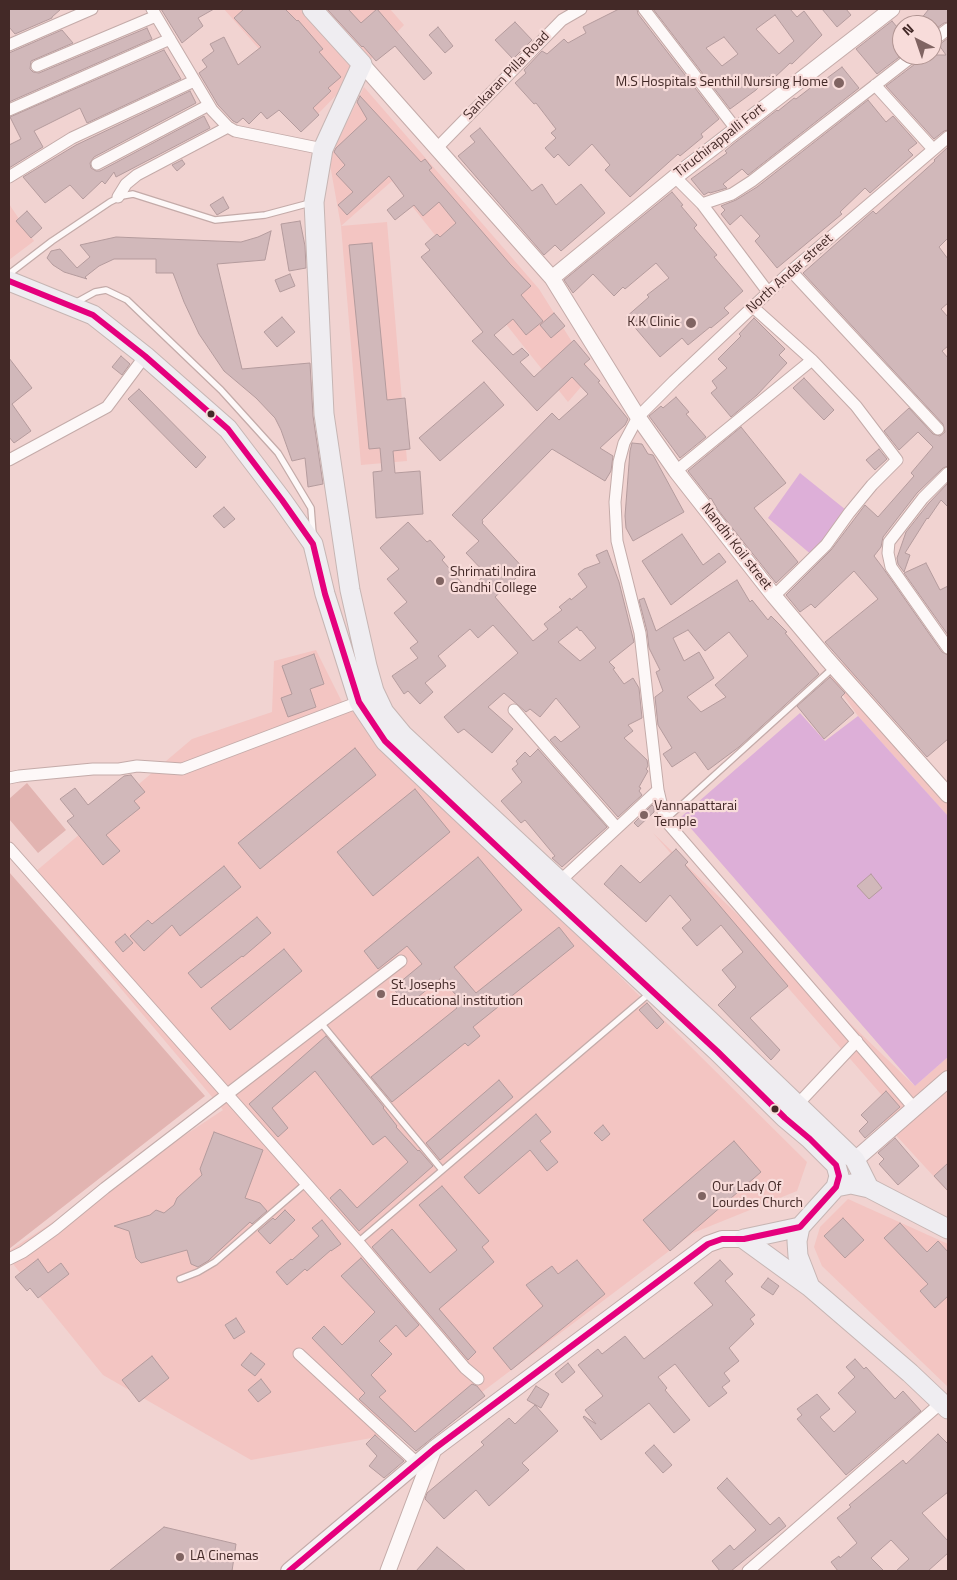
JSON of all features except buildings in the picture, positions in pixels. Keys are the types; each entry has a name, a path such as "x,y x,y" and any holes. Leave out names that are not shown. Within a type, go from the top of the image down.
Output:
{"main road":[{"path":"312,9 362,64 323,149 314,202 324,414 350,590 372,683 384,712 403,735 855,1160 869,1188"},
{"path":"9,281 93,315 145,356 228,429 313,544 325,594 359,702 386,741 717,1051 836,1166 839,1176 836,1187 800,1227 797,1241 798,1256 810,1287"},
{"path":"325,594 350,590"},
{"path":"855,1160 948,1079"},
{"path":"836,1187 851,1184 869,1188 948,1229"},
{"path":"289,1571 434,1449 708,1244 722,1239 744,1239 800,1227"},
{"path":"744,1239 810,1287 945,1406"}],"street":[{"path":"9,45 92,9"},
{"name":"Sankaran Pilla Road","path":"436,148 562,20 581,9"},
{"path":"644,9 736,129"},
{"name":"Tiruchirappalli Fort","path":"552,278 675,177 892,9"},
{"path":"37,66 154,13 209,106 228,127 235,131 323,149"},
{"path":"9,110 170,39"},
{"name":"Nandhi Koil street","path":"362,64 552,278 638,417 676,471 774,596 948,795"},
{"path":"702,204 732,194 752,181 901,65"},
{"path":"9,177 72,138 194,81"},
{"path":"875,85 933,149"},
{"path":"97,164 209,106"},
{"path":"118,197 126,184 137,175 228,127"},
{"name":"North Andar street","path":"665,820 658,790 640,633 617,541 616,475 624,443 638,417 674,381 754,308 768,292 948,137"},
{"path":"675,177 702,204 768,292"},
{"path":"791,271 938,430"},
{"path":"754,308 812,360 856,406 897,460 855,506 826,545 774,596"},
{"path":"9,460 107,407 145,356"},
{"path":"676,471 812,360"},
{"path":"948,473 923,498 889,542 888,554 891,567 948,648"},
{"path":"9,778 137,766 182,769 359,702"},
{"path":"514,710 617,828"},
{"path":"560,881 658,790"},
{"path":"665,820 914,1108"},
{"path":"9,848 358,1242 465,1368 478,1380"},
{"path":"9,1259 23,1252 55,1229 227,1093 401,961"},
{"path":"798,1105 857,1042"},
{"path":"299,1354 417,1464"},
{"path":"748,1571 945,1406"},
{"path":"388,1571 434,1449"}],"lane":[{"path":"9,274 60,236 118,197 133,194 215,220 265,216 314,202"},
{"path":"70,306 95,292 106,290 127,300 222,390 278,453 311,508 313,544"},
{"path":"665,820 834,666"},
{"path":"358,1242 652,991"},
{"path":"320,1023 442,1170"},
{"path":"180,1279 198,1272 215,1262 306,1183"}],"shaded area":[{"path":"224,9 390,9 404,25 317,115"},
{"path":"364,87 539,289 592,374 568,402 392,181 341,226 329,159"},
{"path":"9,204 34,241 9,260"},
{"path":"387,222 407,461 361,465 341,226"},
{"path":"800,473 846,510 813,556 768,518"},
{"name":"St. Josephs Educational institution","path":"316,650 341,700 807,1162 797,1191 693,1233 437,1426 251,1460 103,1375 9,1259 9,1251 223,1110 28,878 192,739 272,712 274,661"},
{"path":"843,663 948,783 948,816 858,716 829,675"},
{"path":"800,713 825,741 858,716 948,816 948,1057 915,1086 681,817"},
{"path":"27,783 66,830 38,853 9,819 9,799"},
{"path":"653,833 915,1086 948,1057 948,1192 881,1119 893,1108"},
{"path":"9,872 205,1096 9,1249"},
{"path":"848,1199 948,1244 948,1387 822,1266 814,1247 820,1227"}],"transit line":[{"path":"9,281 93,315 145,356 228,429 313,544 325,594 359,702 385,741 717,1051 785,1118 810,1139 836,1165 839,1176 836,1187 800,1227 744,1239 722,1239 708,1244 434,1449 289,1571"}],"place":[{"name":"M.S Hospitals Senthil Nursing Home","path":"839,83"},
{"name":"K.K Clinic","path":"691,323"},
{"name":"Shrimati Indira Gandhi College","path":"440,581"},
{"name":"Vannapattarai Temple","path":"644,815"},
{"name":"St. Josephs Educational institution","path":"381,994"},
{"name":"Our Lady Of Lourdes Church","path":"702,1196"},
{"name":"LA Cinemas","path":"180,1557"}]}
